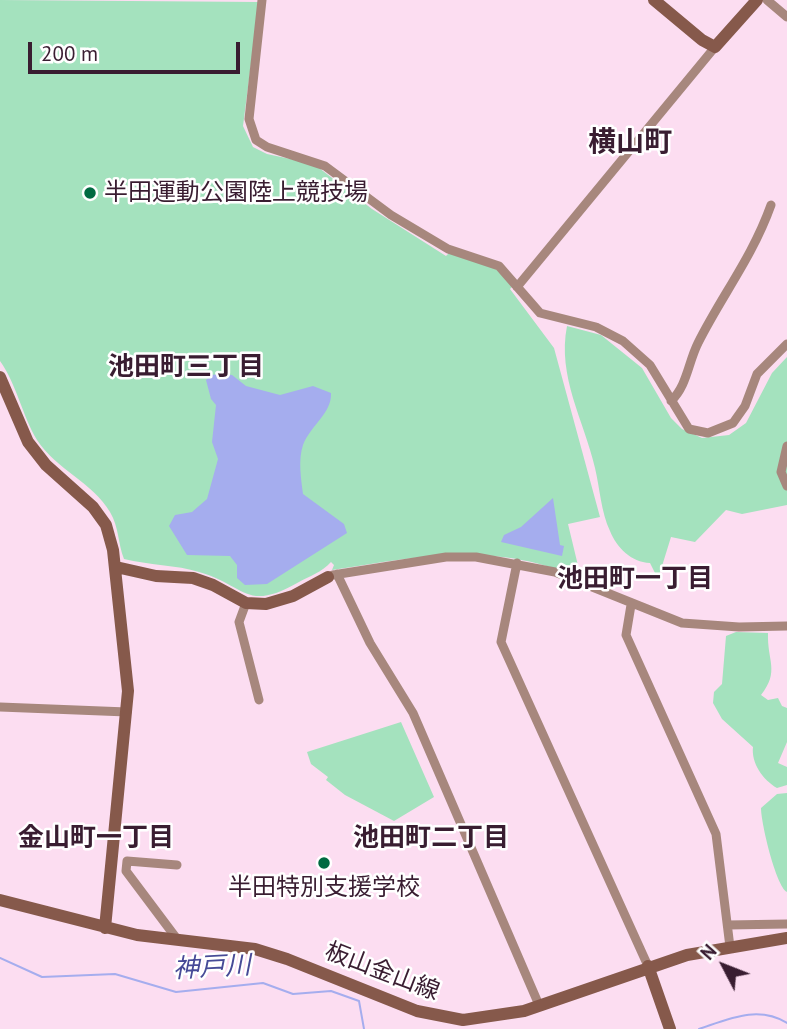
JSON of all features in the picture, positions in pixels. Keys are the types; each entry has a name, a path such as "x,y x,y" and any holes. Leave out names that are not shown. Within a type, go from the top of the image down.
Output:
{"street":[{"path":"262,0 250,120 257,140 267,147 331,169 368,199 448,249 499,266 524,298 544,315 596,327 630,345 650,365 688,429 708,433 722,429 740,414 757,374 787,344"},
{"path":"654,0 702,40 715,47"},
{"path":"517,287 757,0"},
{"path":"767,0 787,17"},
{"path":"671,401 680,391 697,346 711,320 748,261 771,205"},
{"path":"0,377 38,457 93,507 106,525 116,567 127,672 127,712 105,928"},
{"path":"787,446 781,472 787,486"},
{"path":"116,567 203,581 246,603 278,603 333,575 446,557 470,556 555,572 631,605 682,623 739,627 787,626"},
{"path":"517,563 501,642 648,966 670,1029"},
{"path":"333,575 412,713 539,1005"},
{"path":"246,603 239,622 260,700"},
{"path":"631,605 626,635 716,834 730,947"},
{"path":"0,707 127,712"},
{"path":"177,865 127,862 125,871 177,939"},
{"name":"板山金山線","path":"0,900 105,928 229,944 287,959 433,1016 480,1020 505,1016 648,966 730,947 787,938"},
{"path":"728,925 787,925"}],"green space":[{"path":"0,0 259,2 243,126 253,147 267,154 314,164 372,209 446,256 450,252 497,268 514,285 510,289 554,348 600,517 568,524 581,578 548,566 517,559 457,555 397,560 332,570 334,565 331,562 320,571 281,591 256,596 199,572 124,559 110,512 94,493 54,459 37,440 0,361"},
{"path":"567,326 601,335 642,368 671,418 682,429 702,438 729,435 746,423 772,373 787,357 787,505 742,514 726,510 695,542 671,537 658,579 650,563 637,560 626,553 613,537 607,524 590,450 573,398 566,363"},
{"path":"736,632 768,633 771,672 767,687 761,695 768,700 778,698 782,706 787,708 787,742 778,763 787,767 787,785 777,788 759,770 753,747 722,719 713,703 714,692 722,684 726,636"},
{"path":"401,722 434,797 394,821 345,795 311,764 307,752"},
{"path":"787,793 787,892 774,867 761,808 777,794"}],"water":[{"path":"211,375 232,375 246,386 280,395 313,386 331,393 325,413 303,445 301,482 303,494 344,524 347,533 267,584 245,585 237,578 237,565 230,556 187,555 169,526 175,515 192,512 207,499 218,459 212,442 216,405 211,399 206,380"},
{"path":"553,498 560,545 564,546 562,556 501,542 504,535 521,527"}],"waterway":[{"name":"神戸川","path":"0,958 42,977 115,974 176,992 263,983 293,994 331,991 359,1001 364,1029"},
{"name":"神戸川","path":"699,1029 754,1014 787,1023"}],"place":[{"name":"半田運動公園陸上競技場","path":"90,193"},
{"name":"半田特別支援学校","path":"324,863"}],"district":[{"name":"横山町","path":"630,143"},
{"name":"池田町三丁目","path":"186,368"},
{"name":"池田町一丁目","path":"635,580"},
{"name":"金山町一丁目","path":"96,839"},
{"name":"池田町二丁目","path":"431,839"}]}
